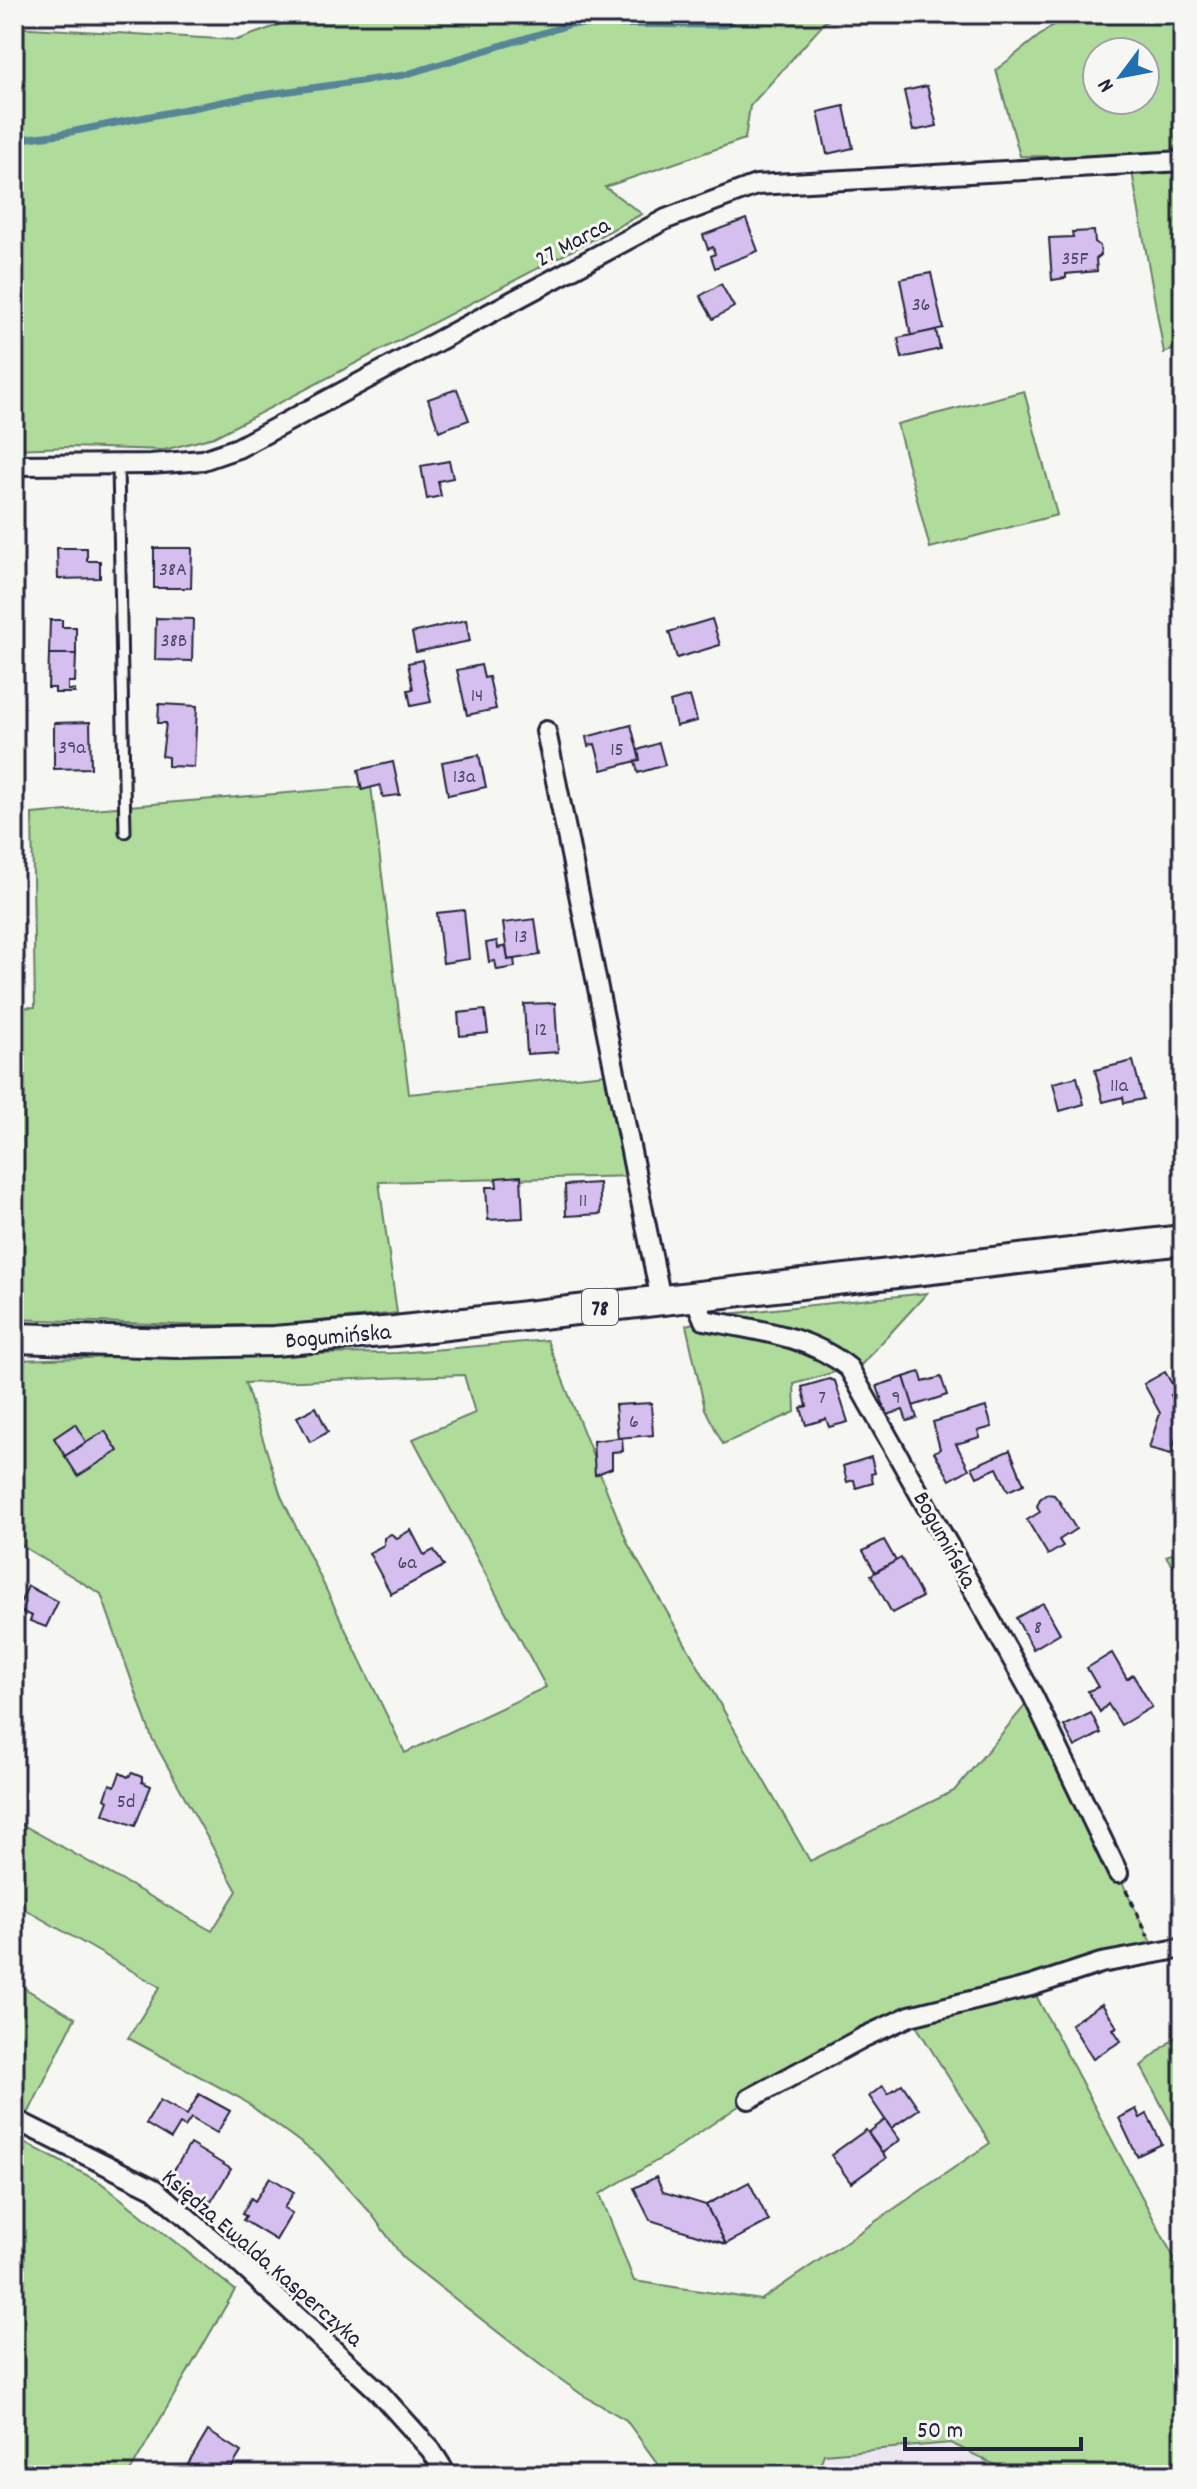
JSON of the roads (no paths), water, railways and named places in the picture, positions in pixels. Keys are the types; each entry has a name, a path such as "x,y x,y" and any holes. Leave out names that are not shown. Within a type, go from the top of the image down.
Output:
{"main road":[{"name":"Bogumińska","path":"14,1338 176,1343 274,1341 395,1331 1183,1240"}],"street":[{"name":"27 Marca","path":"14,465 118,465 203,460 238,448 666,219 756,185 1183,161"},
{"path":"546,731 661,1300"},
{"name":"Bogumińska","path":"695,1298 704,1320 793,1338 832,1354 849,1368 1033,1696 1118,1873"},
{"path":"749,2099 864,2037 910,2016 1031,1986 1101,1963 1183,1948"},
{"name":"Księdza Ewalda Kasperczyka","path":"14,2119 154,2189 377,2390 431,2450 447,2475"}],"lane":[{"path":"118,465 125,832"}],"waterway":[{"path":"14,140 60,134 247,97 404,75 572,24 724,25 741,14"}]}
